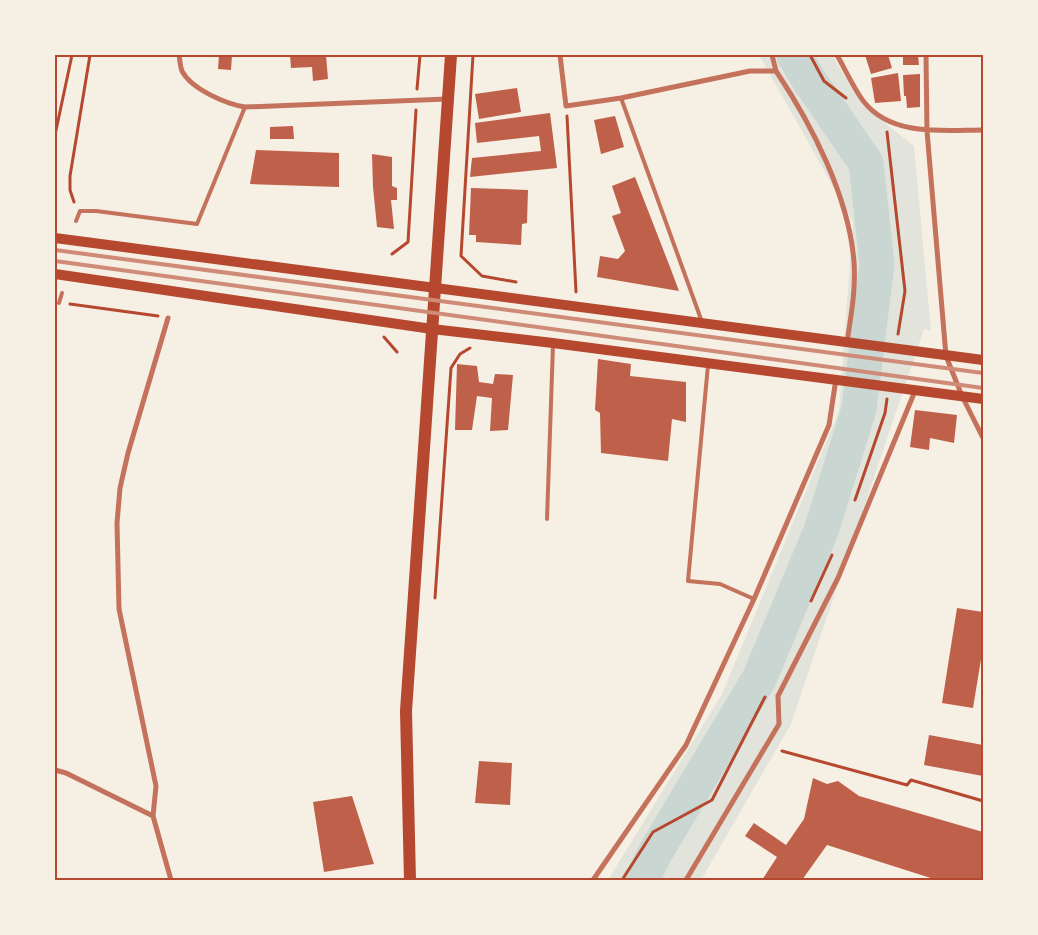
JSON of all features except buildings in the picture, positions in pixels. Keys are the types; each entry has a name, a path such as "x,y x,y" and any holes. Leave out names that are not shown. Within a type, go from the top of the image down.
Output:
{"main road":[{"path":"410,880 406,711 450,55"},
{"path":"55,238 983,360"},
{"path":"55,274 432,329 708,362 983,399"}],"street":[{"path":"179,55 182,71 194,85 229,104 246,107 447,99"},
{"path":"560,55 566,106 621,98 750,71 776,71"},
{"path":"772,55 776,71 797,103 823,154 849,224 854,263 853,300 847,343"},
{"path":"837,55 864,102 884,119 927,131 983,130"},
{"path":"926,55 927,131 946,356 962,396 983,438"},
{"path":"168,318 128,453 120,488 117,523 119,609 156,786 153,816 171,880"},
{"path":"593,880 686,745 754,599 829,425 840,379"},
{"path":"686,880 779,724 778,696 838,578 912,389"},
{"path":"55,770 66,773 153,816"}],"lane":[{"path":"621,98 703,323"},
{"path":"76,221 80,211 96,211 197,224 246,107"},
{"path":"59,303 62,293"},
{"path":"547,519 553,343"},
{"path":"708,362 688,580 720,584 754,599"}],"path":[{"path":"55,135 72,55"},
{"path":"80,211 74,204 70,190 70,176 90,55"},
{"path":"392,254 408,242 420,55"},
{"path":"461,256 474,55"},
{"path":"566,106 577,308"},
{"path":"887,132 905,291 897,338"},
{"path":"59,303 168,318"},
{"path":"435,598 450,368 460,354 476,345"},
{"path":"853,506 885,413 888,394"},
{"path":"808,606 834,552"},
{"path":"622,880 653,832 712,800 765,697"},
{"path":"782,751 907,785 911,780 983,801"}],"shaded area":[{"path":"759,55 832,55 862,105 914,146 931,331 924,329 791,724 701,880 608,880 722,694 839,411 853,222"}],"waterway":[{"path":"642,880 655,853 759,679 821,531 859,409 877,264 866,163 794,55"}],"railway":[{"path":"55,250 983,373"},
{"path":"55,261 983,388"}]}
